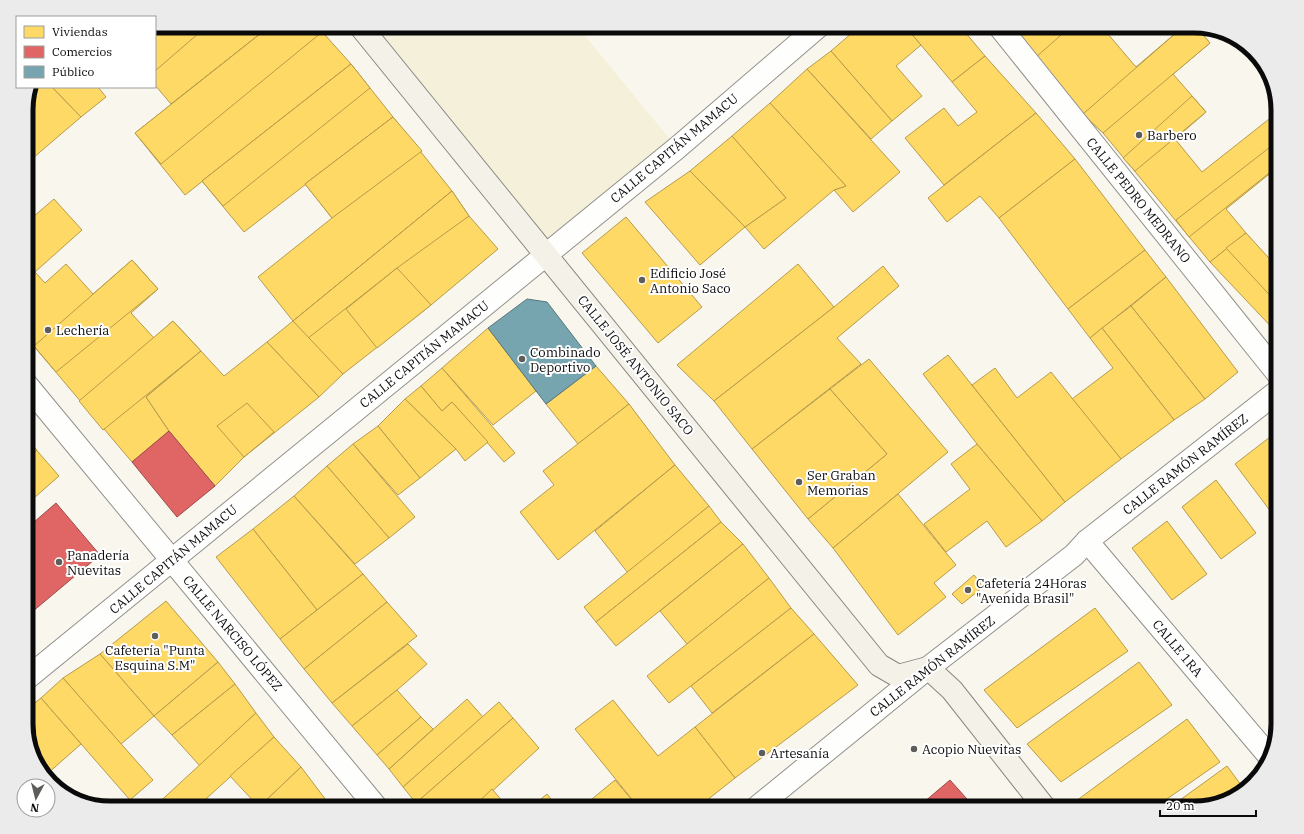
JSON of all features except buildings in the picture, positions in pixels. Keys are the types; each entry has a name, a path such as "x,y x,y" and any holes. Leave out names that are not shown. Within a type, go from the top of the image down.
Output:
{"main road":[{"name":"CALLE JOSÉ ANTONIO SACO","path":"366,33 879,665 898,676 928,668"},
{"path":"928,668 952,690 1039,801"}],"street":[{"name":"CALLE CAPITÁN MAMACU","path":"33,673 677,148 811,33"},
{"name":"CALLE PEDRO MEDRANO","path":"1005,33 1271,365"},
{"name":"CALLE NARCISO LÓPEZ","path":"33,392 372,801"},
{"name":"CALLE RAMÓN RAMÍREZ","path":"765,801 928,668 1074,555 1087,541 1271,396"},
{"name":"CALLE 1RA","path":"1087,541 1265,753"}],"shaded area":[{"path":"366,33 583,33 677,148 546,254"}],"place":[{"name":"Barbero","path":"1139,135"},
{"name":"Edificio José Antonio Saco","path":"642,280"},
{"name":"Lechería","path":"48,330"},
{"name":"Combinado Deportivo","path":"522,359"},
{"name":"Ser Graban Memorias","path":"799,482"},
{"name":"Panadería Nuevitas","path":"59,562"},
{"name":"Cafetería 24Horas \"Avenida Brasil\"","path":"968,590"},
{"name":"Cafetería \"Punta Esquina S.M\"","path":"155,636"},
{"name":"Acopio Nuevitas","path":"914,749"},
{"name":"Artesanía","path":"762,753"}]}
